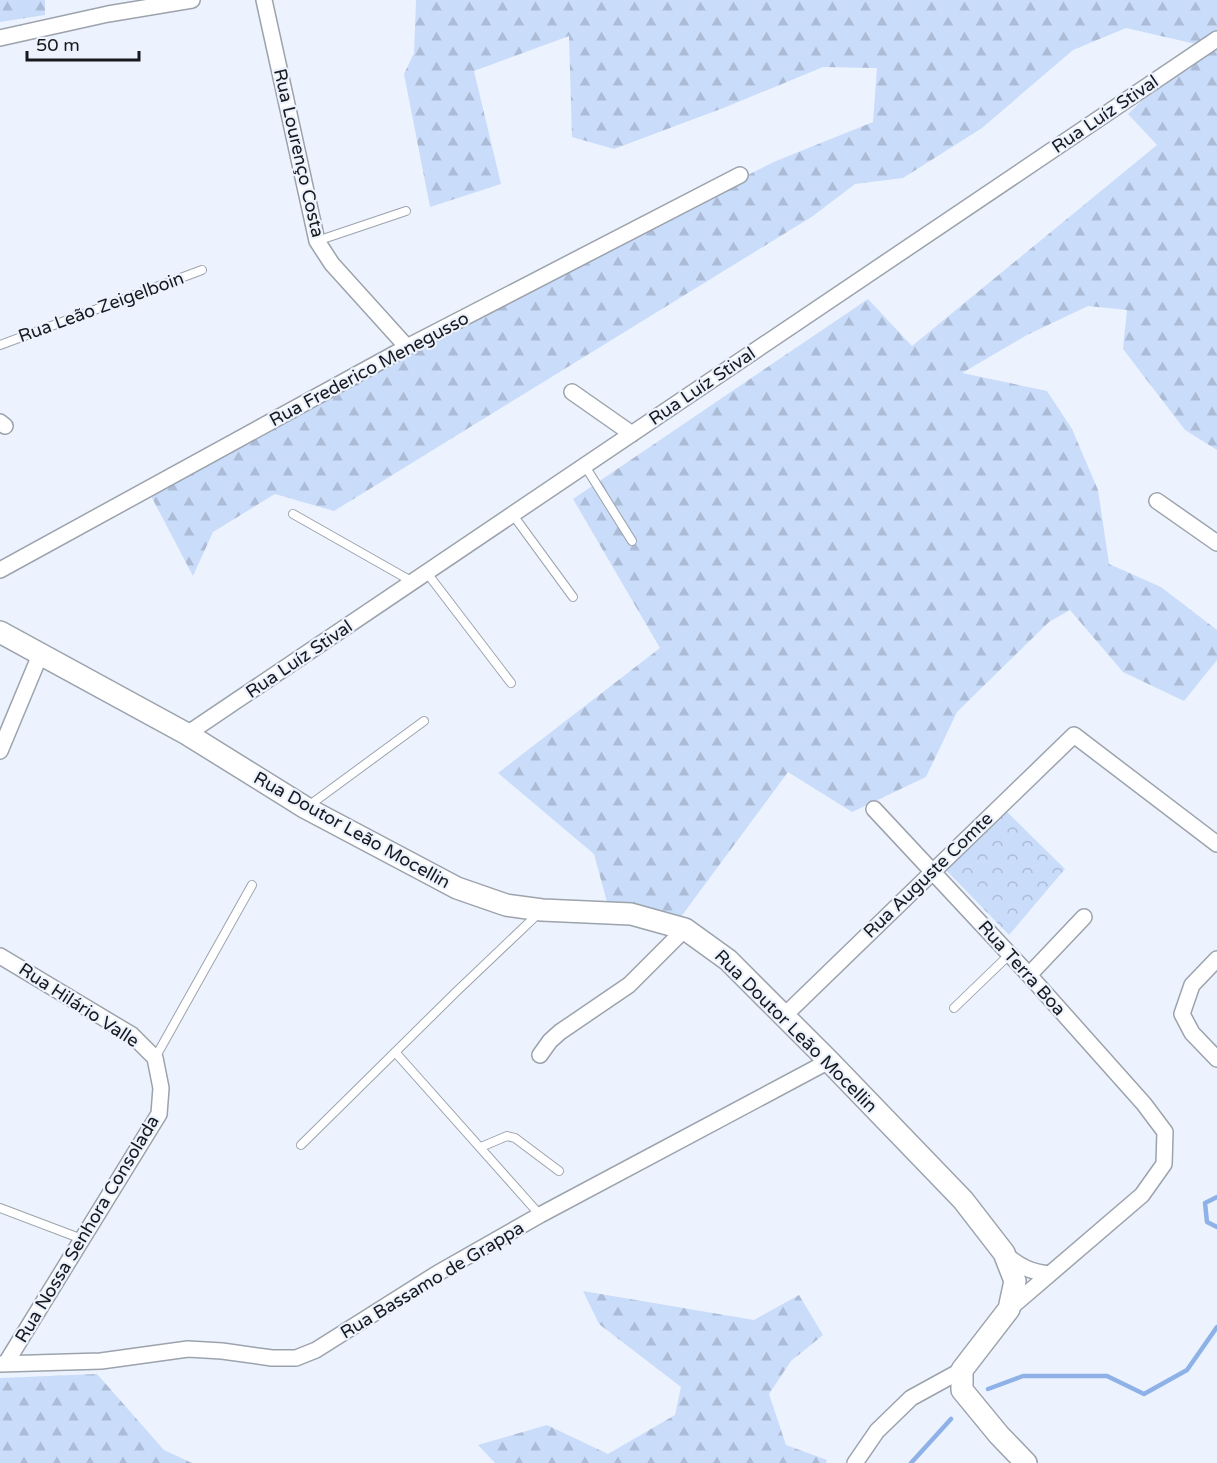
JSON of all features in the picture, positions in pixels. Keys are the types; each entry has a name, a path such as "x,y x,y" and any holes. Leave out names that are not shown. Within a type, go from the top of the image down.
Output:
{"street":[{"path":"0,38 108,14 192,0"},
{"name":"Rua Lourenço Costa","path":"264,0 317,241 332,264 407,347"},
{"name":"Rua Luíz Stival","path":"187,734 1217,39"},
{"name":"Rua Frederico Menegusso","path":"0,570 407,347 741,175"},
{"path":"572,392 632,434"},
{"path":"1157,501 1217,543"},
{"name":"Rua Doutor Leão Mocellin","path":"0,632 187,734 306,808 457,888 506,905 543,910 631,914 685,929 728,960 963,1200 1004,1253 1015,1281 1009,1310 962,1370"},
{"path":"0,751 40,655"},
{"name":"Rua Auguste Comte","path":"784,1016 1074,735 1217,844"},
{"name":"Rua Terra Boa","path":"874,809 1029,975 1144,1104 1165,1132 1164,1164 1142,1195 1050,1274"},
{"path":"1029,975 1084,917"},
{"path":"540,1055 560,1032 629,985 685,929"},
{"name":"Rua Hilário Valle","path":"0,956 132,1035 155,1058"},
{"path":"1217,959 1192,985 1182,1014 1192,1033 1217,1059"},
{"name":"Rua Nossa Senhora Consolada","path":"3,1364 159,1114 161,1088 155,1058"},
{"name":"Rua Bassamo de Grappa","path":"3,1364 100,1362 188,1349 273,1358 296,1358 316,1350 438,1273 540,1215 829,1061"},
{"path":"1004,1253 1018,1265 1032,1272 1050,1274"},
{"path":"1009,1310 1050,1274"},
{"path":"855,1463 877,1431 910,1398 962,1370 962,1390 999,1435 1026,1463"}],"lane":[{"path":"317,241 406,211"},
{"name":"Rua Leão Zeigelboin","path":"0,345 202,270"},
{"path":"585,465 632,541"},
{"path":"293,514 413,582"},
{"path":"513,514 573,597"},
{"path":"427,573 511,683"},
{"path":"306,808 424,721"},
{"path":"155,1058 252,885"},
{"path":"302,1145 543,910"},
{"path":"954,1008 1010,954"},
{"path":"395,1052 540,1215"},
{"path":"482,1148 507,1136 515,1138 559,1171"},
{"path":"0,1208 82,1239"}],"green space":[{"path":"0,0 45,0 45,15 0,22"},
{"path":"416,0 1217,0 1217,450 1185,430 1123,349 1127,310 1088,306 1027,335 962,373 1047,391 1072,429 1098,490 1109,564 1161,587 1217,630 1217,660 1184,701 1123,672 1070,610 1049,622 957,712 926,777 852,812 788,772 680,918 607,902 594,854 498,773 660,648 573,499 868,299 912,346 1157,145 1128,114 1200,45 1126,28 1073,50 982,128 903,178 855,184 813,216 334,511 275,494 213,532 193,576 151,496 271,425 668,214 776,161 873,122 877,68 823,67 726,107 614,149 572,137 569,36 474,71 501,184 430,207 404,74 414,53"},
{"path":"1005,810 1065,869 1009,935 944,868"},
{"path":"583,1291 754,1320 799,1295 823,1335 791,1361 769,1394 786,1445 827,1460 826,1463 495,1463 478,1445 547,1425 608,1454 675,1415 681,1387 599,1324"},
{"path":"97,1374 164,1450 192,1463 0,1463 0,1378"}],"waterway":[{"path":"1217,1197 1205,1203 1207,1222 1217,1227"},
{"path":"988,1389 1023,1376 1107,1376 1144,1394 1187,1370 1217,1327"},
{"path":"911,1463 951,1419"}]}
